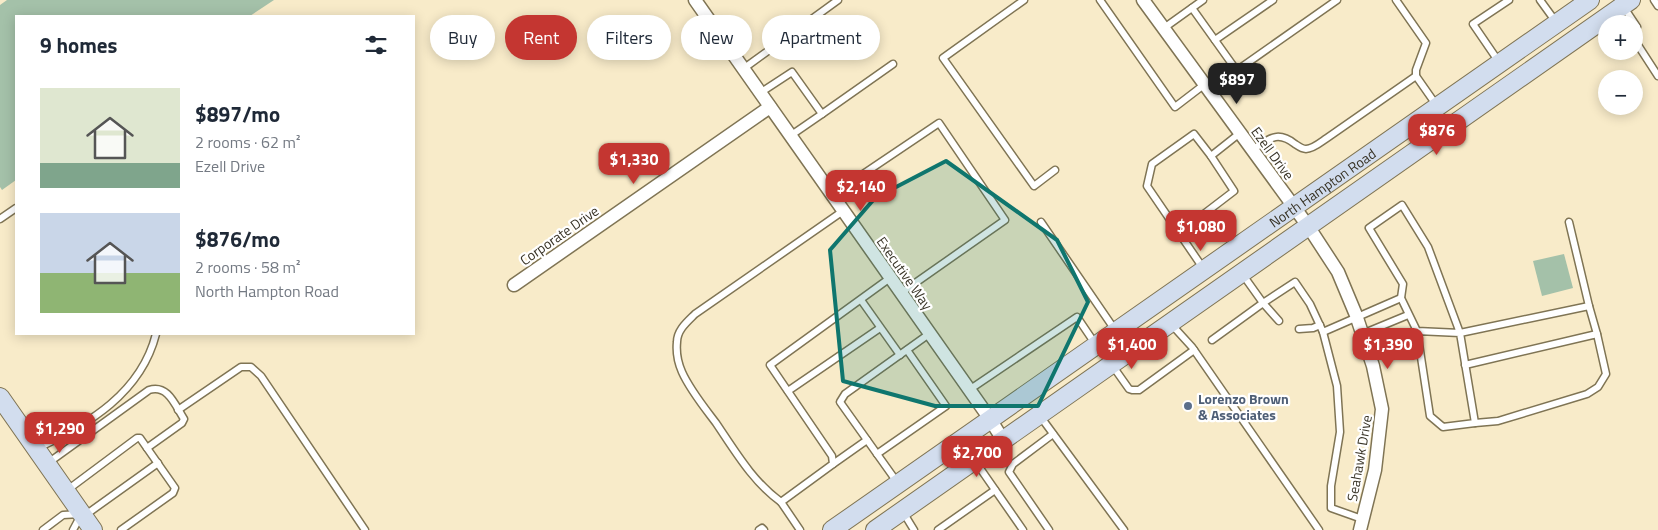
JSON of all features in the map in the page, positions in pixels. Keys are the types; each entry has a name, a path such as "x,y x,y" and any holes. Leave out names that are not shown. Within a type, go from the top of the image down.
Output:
{"main road":[{"name":"North Hampton Road","path":"875,530 1627,3"},
{"name":"North Hampton Road","path":"832,530 1557,23 1579,5"},
{"path":"1437,106 1452,126"},
{"path":"0,397 66,491 83,523"}],"street":[{"name":"Executive Way","path":"695,0 970,390 1003,440"},
{"name":"Ezell Drive","path":"1143,0 1308,226"},
{"name":"Corporate Drive","path":"514,285 770,107"},
{"name":"Seahawk Drive","path":"1308,226 1338,272 1373,366 1382,409 1375,470 1361,525"}],"lane":[{"path":"743,68 838,0"},
{"path":"1024,0 942,58 1034,186 1055,170"},
{"path":"1100,0 1175,107 1237,71 1337,0"},
{"path":"1164,28 1203,0"},
{"path":"1215,40 1273,0"},
{"path":"1396,0 1426,43 1416,70 1416,76 1437,106"},
{"path":"1500,63 1473,24 1509,0"},
{"path":"1540,0 1557,23"},
{"path":"1654,0 1658,6"},
{"path":"1627,3 1632,15"},
{"path":"1192,8 1237,71"},
{"path":"1643,53 1658,76"},
{"path":"790,136 893,64"},
{"path":"760,93 792,72 822,114"},
{"path":"1252,150 1274,137 1280,136 1289,139 1299,148 1306,149 1313,146 1416,76"},
{"path":"832,195 939,123 1005,220 901,294"},
{"path":"1210,156 1240,133"},
{"path":"1179,232 1234,191 1194,134 1152,164 1146,186 1204,270"},
{"path":"1475,423 1460,334 1428,247 1402,205 1369,228 1403,284 1401,298 1417,332 1430,416 1443,427 1498,422 1586,394 1598,387 1606,374 1569,222"},
{"path":"0,219 15,209"},
{"path":"800,530 781,502 768,493 752,474 703,405 683,374 678,362 676,340 680,330 695,314 843,211"},
{"path":"1042,222 1116,331"},
{"path":"1241,273 1279,321"},
{"path":"833,464 832,456 770,365 890,278"},
{"path":"1212,340 1295,282 1310,304 1323,332 1337,386 1340,432 1330,486 1331,508 1361,525"},
{"path":"1323,332 1401,298"},
{"path":"861,300 900,355"},
{"path":"1417,332 1460,334 1589,306"},
{"path":"1362,334 1408,315"},
{"path":"970,390 1076,317 1096,345"},
{"path":"1170,323 1194,350 1318,530"},
{"path":"1299,329 1313,328 1320,325"},
{"path":"788,391 880,328"},
{"path":"898,484 840,402 845,394 930,334"},
{"path":"1465,364 1597,334"},
{"path":"36,449 78,429 131,386 148,359 156,335"},
{"path":"877,454 946,406 907,350"},
{"path":"1111,364 1129,389 1139,390 1194,350"},
{"path":"178,410 241,367 251,367 261,376 365,530"},
{"path":"47,464 149,390 156,388 165,390 184,419 182,423 148,448"},
{"path":"1039,415 1124,530"},
{"path":"1049,530 1009,472 1013,464 1053,434"},
{"path":"66,491 137,438 140,438 175,488 173,493 121,530"},
{"path":"781,502 867,440"},
{"path":"975,460 1023,530"},
{"path":"43,530 63,516 83,523 158,463"},
{"path":"938,530 995,490"},
{"path":"903,510 914,530"},
{"path":"759,530 762,528 764,530"}],"highlighted area":[{"path":"946,161 1057,240 1088,302 1038,406 935,406 843,381 830,250 875,198"}],"green space":[{"path":"7,0 274,0 252,15 15,15 15,181 2,190 0,187 0,5"},
{"path":"1564,254 1573,288 1542,296 1533,261"}],"place":[{"name":"Lorenzo Brown & Associates","path":"1188,406"}]}
